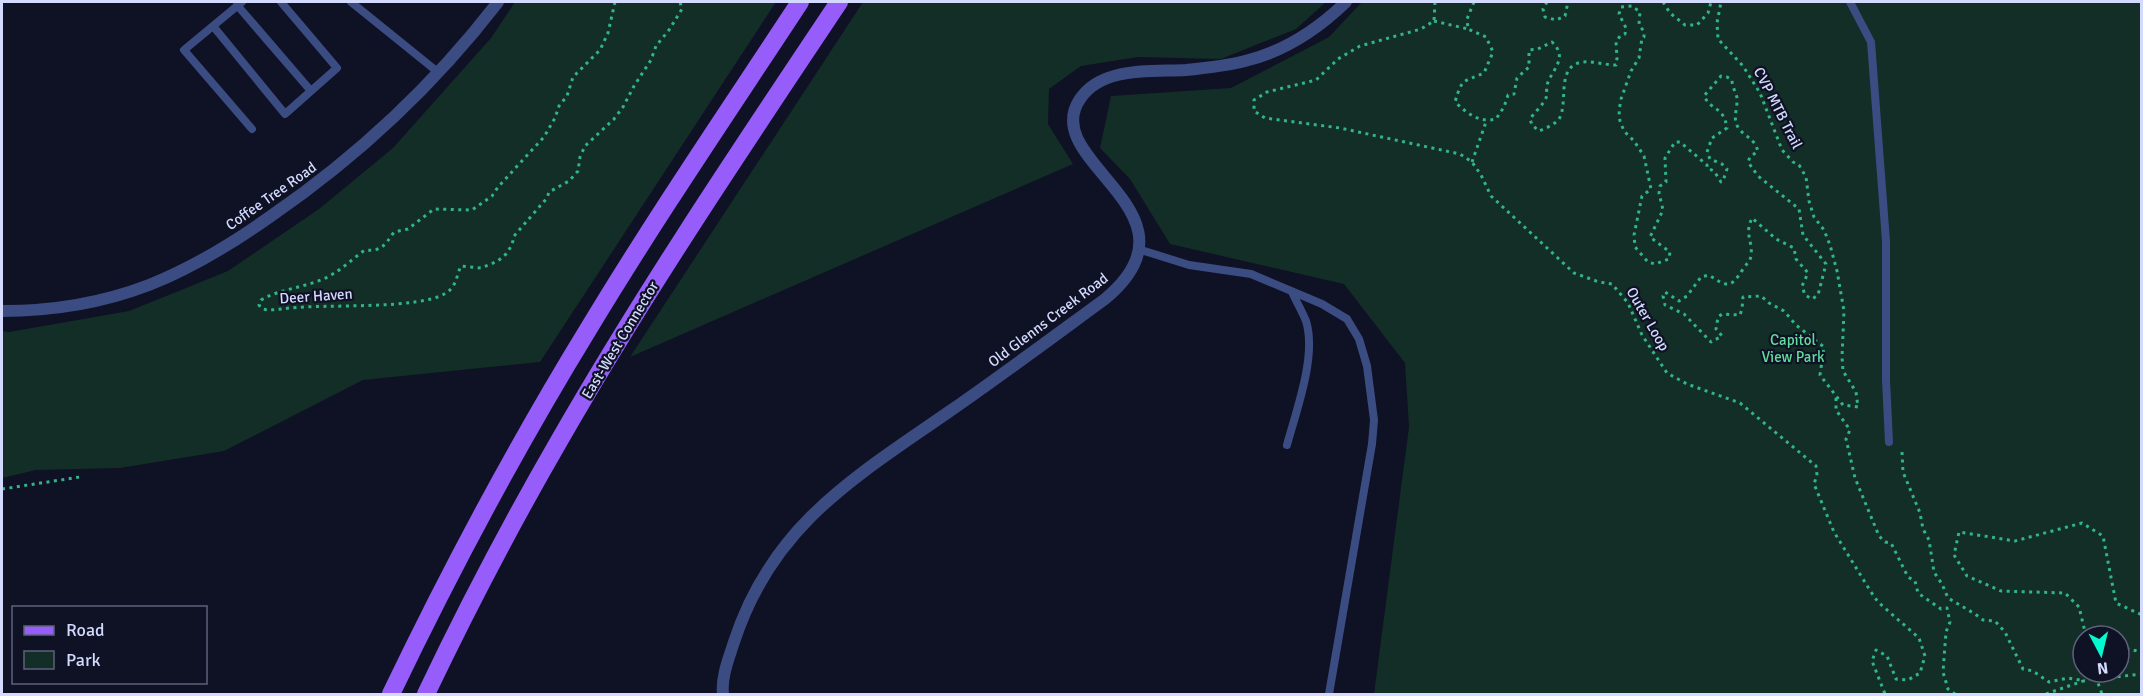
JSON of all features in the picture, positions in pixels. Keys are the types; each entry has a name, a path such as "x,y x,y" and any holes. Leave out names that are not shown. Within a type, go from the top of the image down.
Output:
{"main road":[{"name":"East-West Connector","path":"391,694 472,532 559,378 621,277 800,2"},
{"name":"East-West Connector","path":"426,694 508,532 587,393 671,258 839,2"}],"street":[{"name":"Coffee Tree Road","path":"2,311 62,307 103,299 150,284 186,269 254,228 323,179 387,126 439,73 498,2"},
{"name":"Old Glenns Creek Road","path":"723,694 728,660 744,613 775,558 804,522 862,473 1105,299 1128,275 1138,249 1138,230 1127,202 1094,165 1077,137 1074,117 1076,106 1084,93 1109,78 1133,73 1216,67 1253,59 1276,51 1303,36 1346,2"}],"lane":[{"path":"213,26 285,114 337,68 281,2"},
{"path":"351,2 439,73"},
{"path":"1850,2 1871,42 1886,241 1886,380 1890,442"},
{"path":"252,129 184,50 239,3 311,91"},
{"path":"1138,249 1189,265 1251,274 1334,309 1347,319 1359,339 1370,383 1374,420 1372,444 1329,694"},
{"path":"1287,445 1308,363 1309,341 1306,322 1292,292"}],"path":[{"name":"Deer Haven","path":"615,2 608,33 600,50 573,77 567,96 559,106 544,137 492,196 472,210 434,209 408,229 394,232 384,247 374,251 365,250 326,278 261,300 259,305 262,309 274,311 289,308 422,301 446,294 458,280 461,266 481,268 498,261 506,254 512,245 514,236 534,210 547,198 549,192 569,181 578,171 580,157 585,146 614,119 623,107 651,60 656,46 682,9 680,2"},
{"path":"1434,21 1436,2"},
{"path":"1468,29 1467,19 1474,2"},
{"path":"1547,2 1543,9 1545,17 1556,20 1565,16 1568,2"},
{"path":"1663,2 1670,13 1685,26 1697,25 1708,13 1711,2"},
{"name":"CVP MTB Trail","path":"1486,122 1497,119 1508,95 1514,94 1518,78 1529,67 1529,50 1538,49 1552,42 1557,47 1559,56 1556,68 1547,85 1546,97 1530,119 1532,125 1539,131 1549,127 1559,119 1563,107 1563,88 1567,73 1580,62 1616,65 1616,42 1620,36 1625,34 1626,28 1619,14 1621,7 1632,6 1640,12 1639,24 1644,37 1639,58 1631,71 1619,111 1624,131 1644,156 1651,189 1642,196 1634,235 1635,247 1648,262 1654,264 1669,259 1670,252 1650,237 1663,210 1659,193 1660,186 1666,182 1665,158 1675,142 1680,142 1707,165 1707,168 1714,171 1721,182 1724,181 1726,170 1722,164 1710,159 1707,152 1712,138 1726,128 1725,117 1721,111 1706,101 1704,96 1720,76 1732,80 1732,88 1737,96 1734,117 1741,131 1754,141 1758,151 1750,157 1748,162 1758,176 1799,209 1803,235 1826,264 1818,295 1812,299 1805,295 1802,286 1808,273 1796,260 1794,248 1776,239 1752,218 1748,228 1750,261 1738,278 1731,283 1722,284 1709,275 1701,277 1687,296 1679,301 1665,292 1662,296 1665,305 1684,314 1711,342 1722,336 1716,329 1718,316 1722,314 1740,315 1743,297 1761,296 1784,311 1796,325 1824,347 1820,375 1843,405 1858,407 1856,392 1843,371 1844,311 1830,245 1814,217 1806,177 1800,165 1793,162 1782,150 1760,93 1743,66 1718,39 1717,23 1721,2"},
{"path":"1434,21 1468,29 1486,37 1493,52 1484,73 1467,78 1455,102 1465,112 1486,122 1472,162 1460,154 1340,128 1265,118 1254,111 1254,100 1286,86 1316,80 1338,59 1360,46 1421,29 1434,21"},
{"name":"Outer Loop","path":"1472,162 1491,196 1574,273 1612,284 1628,303 1642,335 1667,373 1687,384 1740,403 1816,466 1817,475 1814,484 1834,532 1878,602 1919,638 1925,656 1920,673 1908,680 1896,679 1887,656 1876,650 1872,661 1885,694"},
{"name":"CVP MTB Trail","path":"1836,396 1836,410 1850,430 1846,440 1855,478 1879,536 1891,543 1908,577 1915,581 1918,593 1941,609 1947,608 1950,622 1946,632 1943,672 1948,689 1954,694"},
{"path":"1902,452 1903,472 1929,540 1934,572 1948,598 1983,620 1995,621 2005,632 2023,669 2033,671 2049,682 2071,679"},
{"path":"2,489 80,477"},
{"path":"2083,624 2079,607 2065,593 2001,591 1967,576 1954,555 1959,532 2015,541 2082,523 2103,536 2116,603 2142,615"},
{"path":"2046,694 2076,684"}],"green space":[{"path":"515,2 776,2 540,362 363,380 224,451 120,468 36,470 2,478 2,331 9,332 129,311 228,271 319,209 393,148 491,38"},
{"path":"863,2 1326,2 1296,29 1221,59 1138,57 1081,66 1049,89 1048,124 1073,164 630,357"},
{"name":"Capitol View Park","path":"1362,2 2141,2 2141,694 1374,694 1409,427 1405,363 1344,284 1170,244 1130,179 1100,148 1111,96 1231,88 1329,37"}]}
